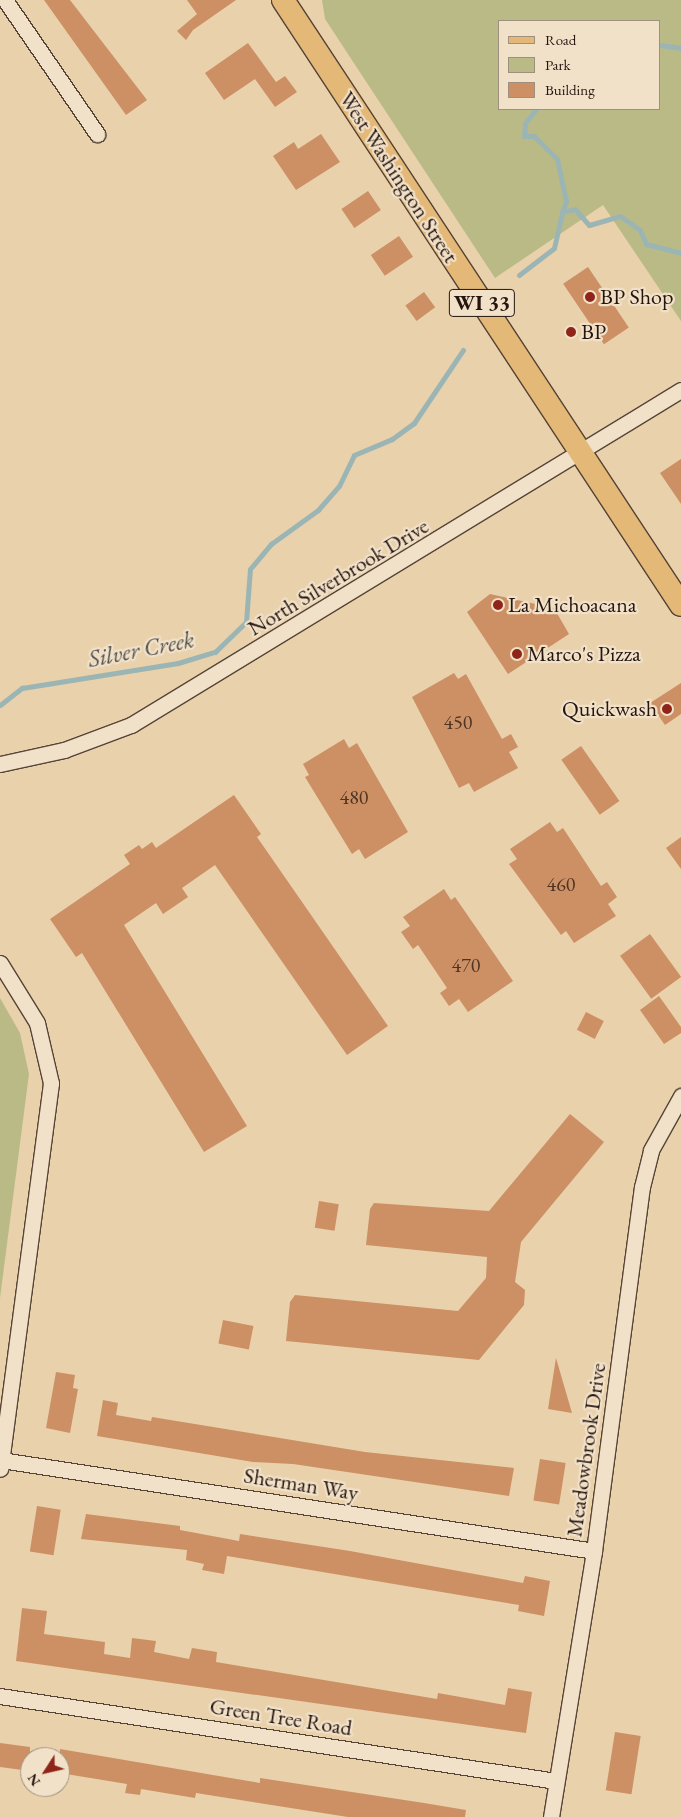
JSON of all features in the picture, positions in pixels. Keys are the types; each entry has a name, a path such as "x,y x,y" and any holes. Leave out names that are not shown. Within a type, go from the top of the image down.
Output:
{"main road":[{"name":"West Washington Street","path":"283,0 681,605"}],"street":[{"path":"6,0 97,134"},
{"name":"North Silverbrook Drive","path":"0,764 64,750 131,725 581,454 681,390"},
{"path":"0,963 38,1023 51,1082 1,1464"},
{"name":"Meadowbrook Drive","path":"551,1817 594,1550 642,1187 650,1150 681,1096"},
{"name":"Sherman Way","path":"1,1464 594,1550"},
{"name":"Green Tree Road","path":"0,1696 556,1781"}],"green space":[{"path":"322,0 681,0 681,321 603,205 495,278 325,19"},
{"path":"0,998 20,1033 29,1074 0,1298"}],"building":[{"path":"44,0 70,0 147,100 126,115"},
{"path":"187,0 236,0 193,30 186,40 177,31 197,14"},
{"path":"248,43 276,82 285,76 297,92 275,107 255,79 224,100 205,73"},
{"path":"321,134 340,162 296,190 273,156 294,142 298,149"},
{"path":"368,191 381,210 354,228 341,209"},
{"path":"399,236 413,257 385,276 371,255"},
{"name":"BP Shop","path":"588,267 629,328 604,344 563,284"},
{"path":"424,292 435,307 417,321 405,306"},
{"path":"681,459 681,504 660,473"},
{"name":"Marco's Pizza","path":"490,594 554,608 569,634 508,674 467,612"},
{"path":"454,673 458,679 466,674 502,739 511,734 518,747 509,752 518,768 474,792 469,783 459,788 412,697"},
{"name":"Quickwash","path":"681,683 681,714 665,725 650,703"},
{"path":"344,739 349,748 357,743 408,832 365,859 359,849 352,854 305,777 309,775 303,764"},
{"path":"581,746 619,801 600,815 561,760"},
{"path":"234,795 261,834 257,837 388,1026 347,1055 215,865 182,888 188,897 163,914 156,903 124,925 247,1126 204,1152 82,953 76,957 50,919 130,864 124,855 139,845 142,849 152,842 156,848"},
{"path":"550,822 557,832 563,828 601,886 607,882 617,897 608,904 616,916 574,943 566,931 561,935 509,864 517,859 510,849"},
{"path":"681,837 681,869 666,848"},
{"path":"444,889 451,900 455,897 513,981 468,1012 459,999 449,1006 440,993 447,988 418,945 413,949 401,932 410,926 403,917"},
{"path":"650,934 681,977 651,999 620,956"},
{"path":"659,996 681,1027 681,1033 664,1044 640,1010"},
{"path":"586,1012 604,1021 595,1039 577,1030"},
{"path":"570,1114 604,1142 521,1242 515,1282 525,1290 524,1305 479,1360 286,1341 290,1302 295,1295 458,1311 486,1278 487,1257 366,1245 370,1209 374,1203 489,1211"},
{"path":"319,1201 339,1204 335,1231 315,1228"},
{"path":"223,1320 253,1326 249,1349 218,1344"},
{"path":"556,1358 572,1413 548,1409"},
{"path":"56,1372 75,1375 73,1388 78,1389 70,1433 46,1428"},
{"path":"103,1400 118,1403 116,1415 151,1421 152,1417 365,1452 514,1468 509,1496 293,1464 253,1462 97,1436"},
{"path":"540,1459 566,1463 559,1505 533,1500"},
{"path":"37,1506 61,1510 54,1555 30,1551"},
{"path":"86,1514 180,1526 180,1530 239,1541 240,1534 350,1551 523,1583 525,1576 550,1581 544,1616 518,1611 519,1605 227,1556 224,1574 202,1570 204,1564 186,1560 187,1550 81,1539"},
{"path":"22,1608 47,1611 44,1634 105,1642 104,1654 130,1658 132,1638 156,1641 154,1652 189,1659 192,1648 217,1652 216,1662 437,1699 438,1693 505,1705 508,1688 532,1692 526,1733 16,1661"},
{"path":"615,1732 641,1736 631,1794 606,1790"},
{"path":"0,1743 30,1747 20,1747 20,1770 0,1767"},
{"path":"70,1751 260,1783 260,1778 466,1810 465,1817 348,1817 196,1793 195,1798 141,1789 140,1795 125,1793 127,1784 70,1775"}],"waterway":[{"path":"661,45 681,48"},
{"path":"535,110 525,123 524,136 534,136 557,159 566,201 562,212"},
{"name":"Silver Creek","path":"519,275 554,248 562,212 575,209 589,225 620,216 640,230 646,244 681,253"},
{"name":"Silver Creek","path":"0,705 22,688 178,663 215,652 246,622 250,569 271,544 318,510 339,486 354,455 392,439 414,423 463,350"}],"place":[{"name":"BP Shop","path":"590,297"},
{"name":"BP","path":"571,332"},
{"name":"La Michoacana","path":"498,605"},
{"name":"Marco's Pizza","path":"517,654"},
{"name":"Quickwash","path":"667,709"}]}
